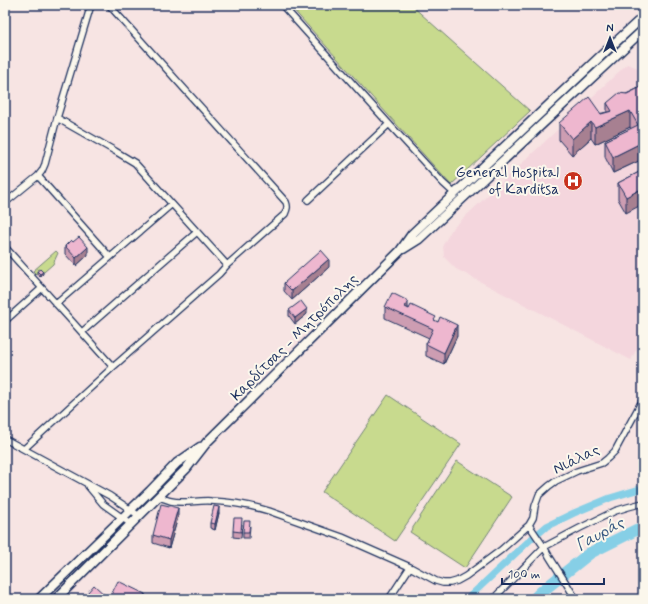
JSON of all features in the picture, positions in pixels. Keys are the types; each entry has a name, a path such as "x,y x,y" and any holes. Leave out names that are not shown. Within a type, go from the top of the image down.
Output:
{"main road":[{"name":"Καρδίτσας - Μητρόπολης","path":"56,599 186,469 207,442 400,251 412,234 643,17"},
{"name":"Καρδίτσας - Μητρόπολης","path":"400,251 419,239 643,30"},
{"name":"Καρδίτσας - Μητρόπολης","path":"39,599 177,463 207,442"}],"street":[{"path":"5,203 38,176 46,164 57,118 91,5"},
{"path":"24,449 287,210 286,202 109,5"},
{"path":"282,5 389,124 455,194"},
{"path":"57,118 131,160 227,265"},
{"path":"308,200 389,124"},
{"path":"38,176 110,257"},
{"path":"56,304 172,204"},
{"path":"82,332 198,232"},
{"path":"5,247 113,368"},
{"path":"5,321 42,288"},
{"name":"Νιάλας","path":"529,525 533,518 539,495 549,486 576,471 602,463 608,458 615,450 643,399"},
{"path":"5,438 110,496 139,516"},
{"path":"85,482 103,504 131,524"},
{"path":"159,497 177,502 212,501 259,508 331,532 443,583 457,581 466,576 501,550 529,525 576,599"},
{"path":"493,599 544,547 615,512 643,503"},
{"path":"389,599 410,567"}],"shaded area":[{"name":"General Hospital of Karditsa","path":"627,64 643,70 643,337 631,360 456,269 444,257 443,245 452,229"}],"green space":[{"path":"294,5 411,5 530,111 451,185 291,7"},
{"path":"56,251 58,253 53,264 44,272 41,271 37,275 33,271"},
{"path":"388,395 461,444 395,541 322,492"},
{"path":"457,461 512,497 465,568 410,532"}],"building":[{"path":"643,86 643,142 613,157 605,141 638,125 630,111 595,127 591,122 572,139 559,123 589,97 601,114 612,111 607,103 619,93 627,94"},
{"path":"643,170 643,188 626,197 618,183"},
{"path":"79,237 88,247 76,258 65,246 71,240 73,242"},
{"path":"321,250 329,259 292,291 284,283"},
{"path":"40,269 43,272 40,274 37,271"},
{"path":"392,293 408,301 405,307 409,309 411,305 436,317 434,320 438,322 440,317 457,325 444,353 426,344 433,329 385,307"},
{"path":"301,301 307,309 295,318 289,310"},
{"path":"161,504 178,508 169,540 153,535"},
{"path":"214,506 219,507 215,524 210,523"},
{"path":"234,518 242,518 241,532 233,531"},
{"path":"244,521 250,521 249,532 243,532"},
{"path":"118,581 145,594 143,599 109,599"},
{"path":"94,585 107,597 105,599 82,599"}],"waterway":[{"path":"540,532 547,526 574,513 610,498 643,488"},
{"name":"Γαυράς","path":"534,599 590,553 643,528"},
{"path":"467,599 531,539"}],"place":[{"name":"General Hospital of Karditsa","path":"573,181"}]}
